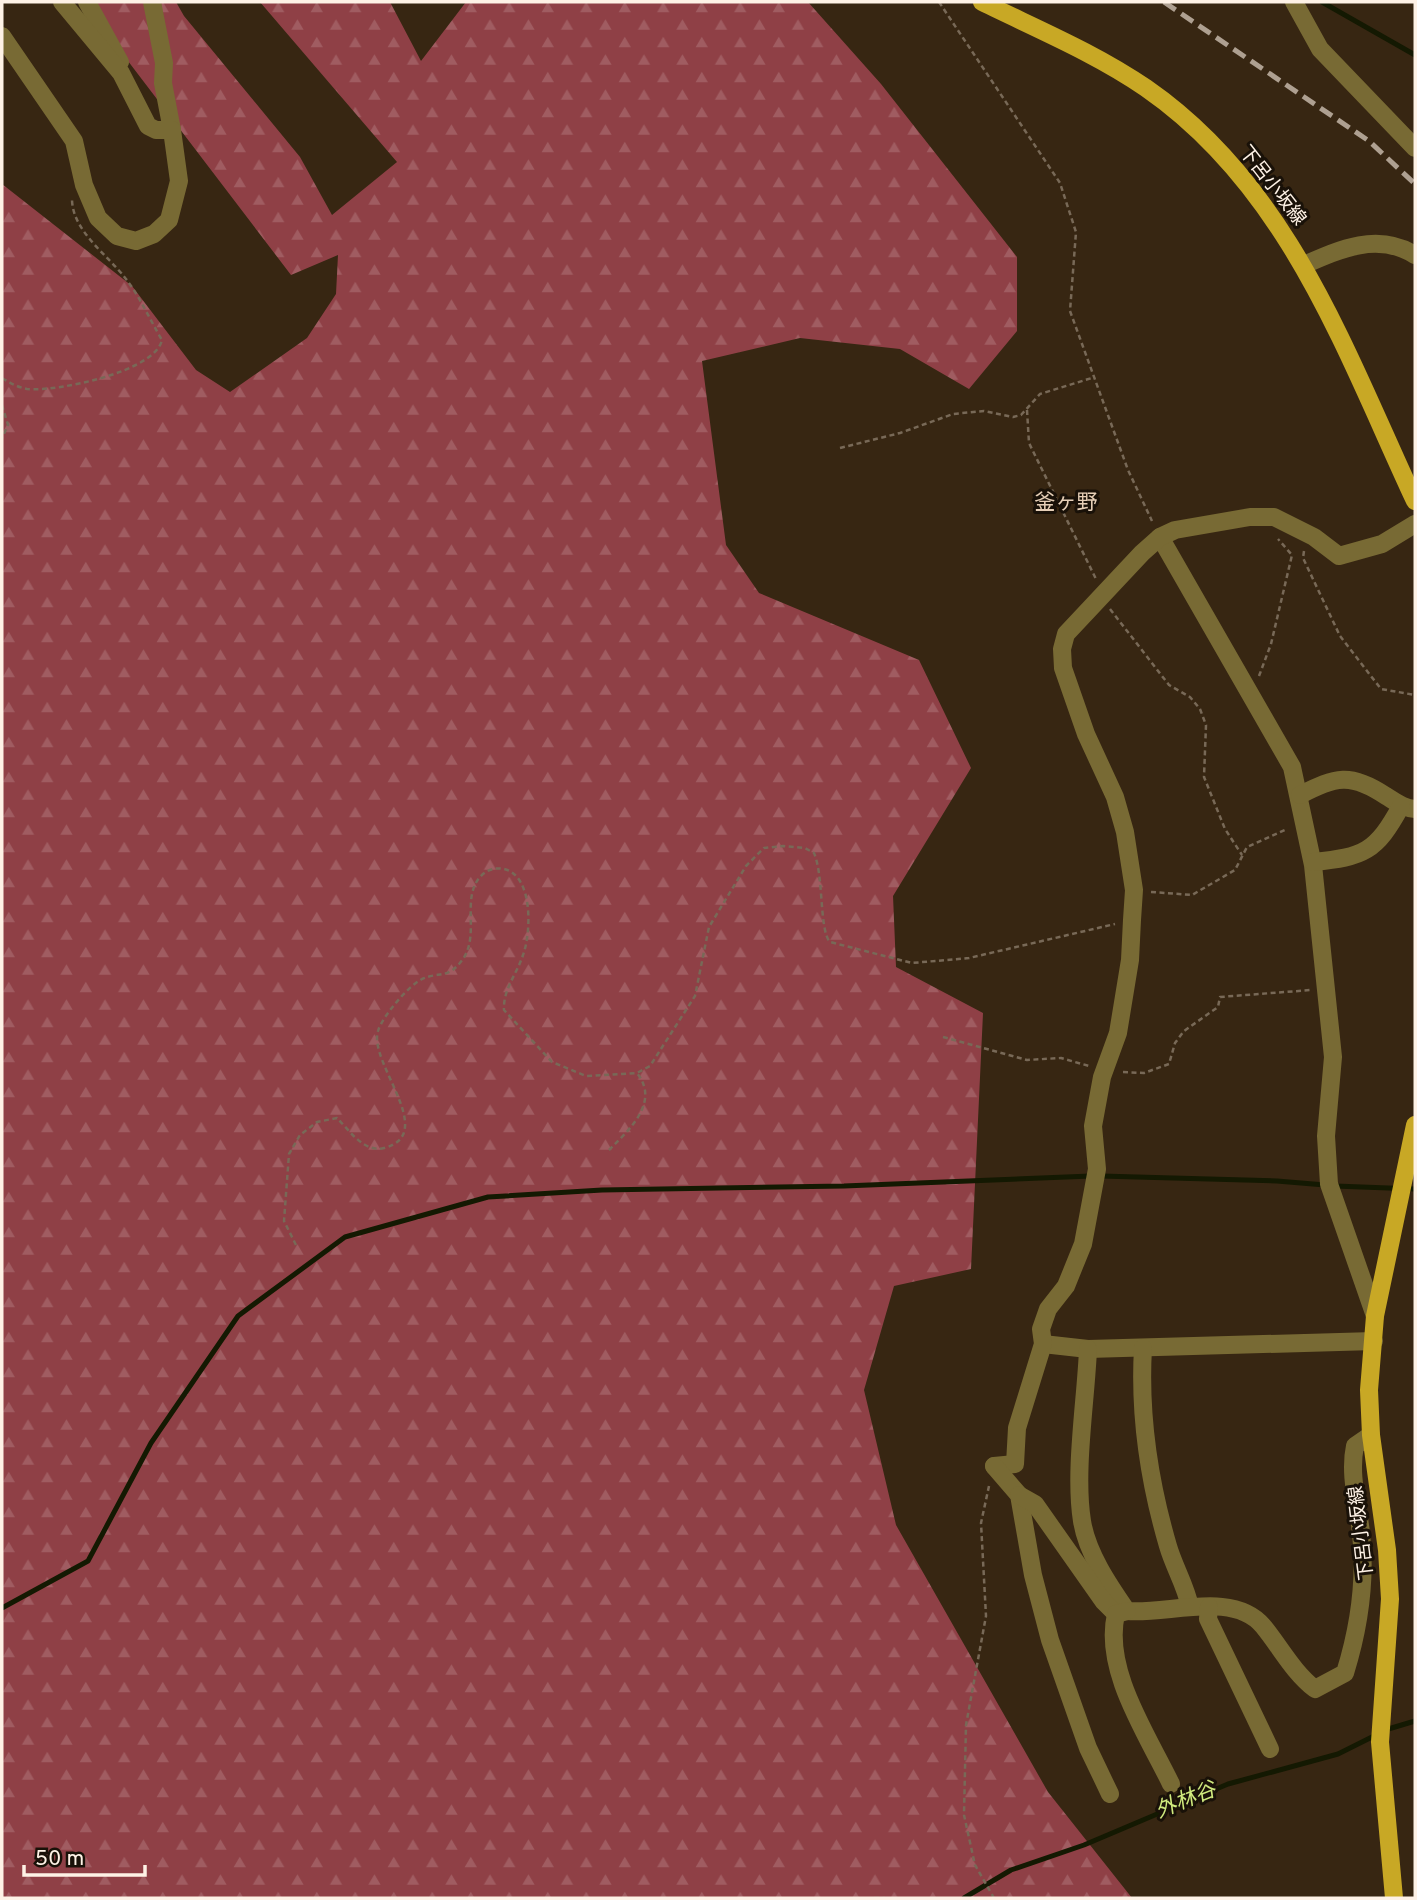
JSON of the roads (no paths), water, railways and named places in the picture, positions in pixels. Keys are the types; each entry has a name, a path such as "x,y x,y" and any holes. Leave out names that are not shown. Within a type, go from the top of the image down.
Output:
{"main road":[{"name":"下呂小坂線","path":"982,2 1109,66 1147,89 1184,119 1240,174 1304,265 1415,501"},
{"name":"下呂小坂線","path":"1394,1898 1380,1742 1390,1598 1387,1550 1371,1435 1369,1390 1376,1316 1415,1125"}],"street":[{"path":"62,2 121,73 148,126 156,131 172,130"},
{"path":"87,2 119,60 121,73"},
{"path":"2,36 74,141 83,184 98,218 117,236 136,241 155,234 169,220 179,181 163,83 164,63 152,2"},
{"path":"1294,2 1320,49 1415,148"},
{"path":"1304,265 1359,243 1383,245 1415,255"},
{"path":"1371,1435 1354,1446 1352,1461 1362,1537 1363,1585 1354,1644 1345,1673 1315,1689 1301,1679 1261,1623 1231,1607 1190,1606 1150,1613 1121,1612 1104,1602 1035,1504 1019,1495 994,1466 1015,1464 1017,1428 1043,1344 1041,1329 1048,1309 1066,1286 1083,1244 1096,1176 1093,1126 1105,1070 1118,1032 1130,960 1134,890 1125,832 1115,797 1086,734 1063,668 1062,649 1066,634 1160,537 1194,526 1274,517 1314,537 1339,556 1382,544 1415,524"},
{"path":"1160,537 1292,767 1313,862 1333,1058 1326,1136 1328,1184 1376,1316"},
{"path":"1300,796 1330,780 1353,779 1408,807 1375,846 1354,857 1313,862"},
{"path":"1043,1344 1088,1349 1374,1341"},
{"path":"1143,1348 1140,1398 1150,1474 1174,1567 1190,1606"},
{"path":"1088,1349 1081,1469 1082,1521 1091,1550 1121,1612"},
{"path":"1019,1495 1033,1575 1050,1640 1088,1748 1110,1794"},
{"path":"1209,1607 1208,1619 1270,1749"},
{"path":"1121,1612 1112,1630 1118,1671 1171,1784"}],"waterway":[{"path":"1322,2 1415,55"},
{"path":"2,1608 88,1561 151,1443 238,1316 345,1237 488,1197 602,1190 844,1186 1091,1176"},
{"path":"1101,1176 1325,1185"},
{"path":"1335,1186 1415,1189"},
{"name":"外林谷","path":"1385,1730 1415,1721"},
{"name":"外林谷","path":"964,1898 1011,1870 1084,1845 1228,1784 1338,1754 1376,1735"}],"railway":[{"path":"1164,2 1369,141 1415,184"}],"district":[{"name":"釜ヶ野","path":"1066,503"}]}
